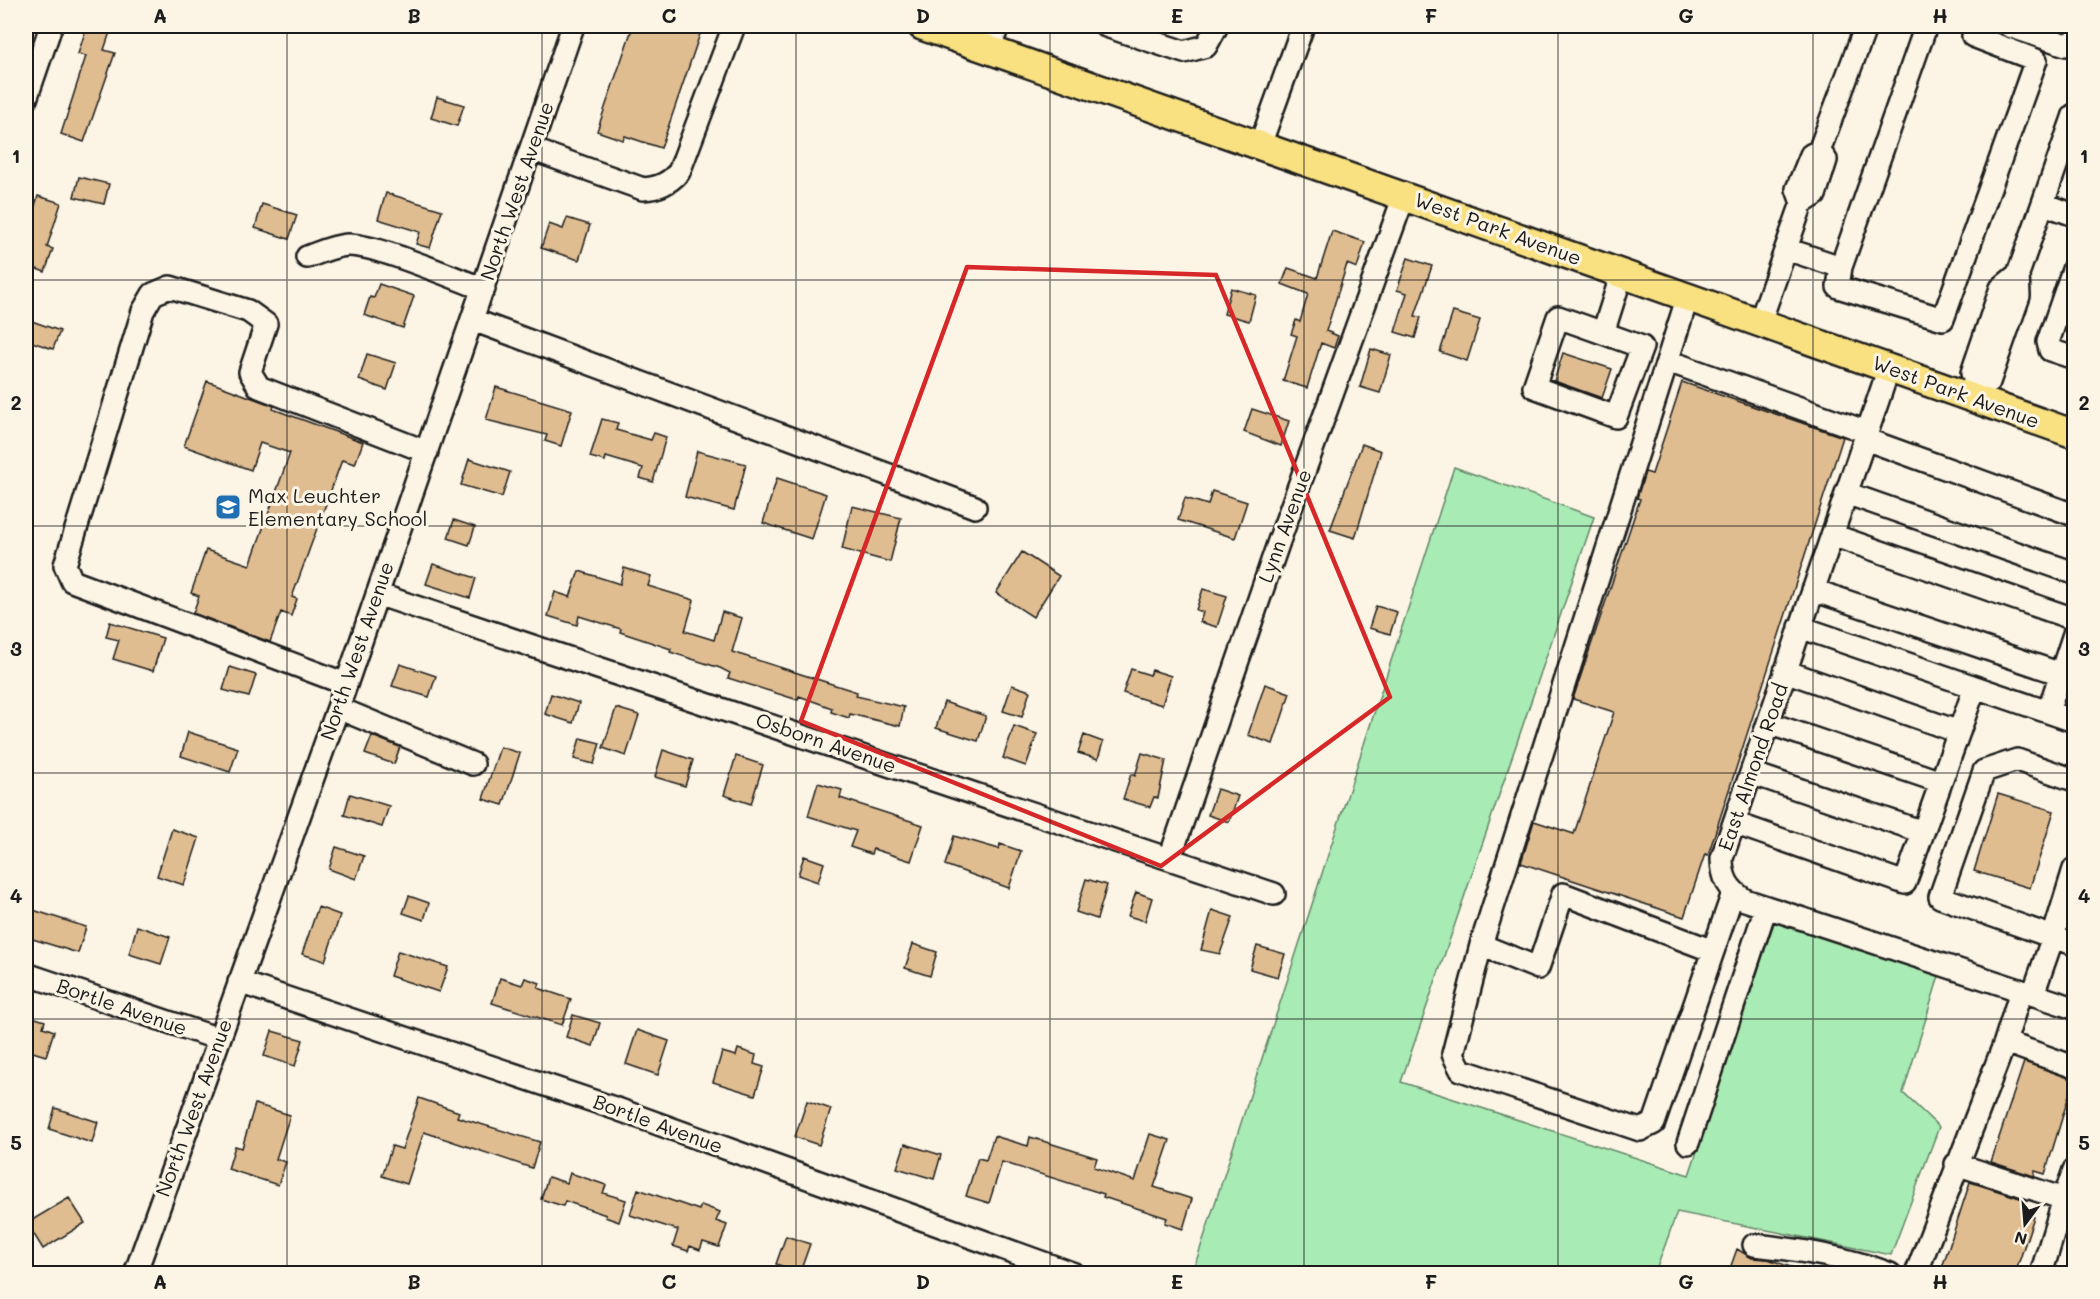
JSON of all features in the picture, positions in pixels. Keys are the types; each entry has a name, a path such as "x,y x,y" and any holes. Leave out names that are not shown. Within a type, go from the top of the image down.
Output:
{"main road":[{"name":"West Park Avenue","path":"922,26 993,38 1260,145 1889,368 1975,392 2074,434"}],"street":[{"path":"26,99 51,26"},
{"name":"North West Avenue","path":"135,1274 338,708 573,26"},
{"path":"531,149 643,189 670,181 679,172 734,26"},
{"path":"1106,26 1184,52 1206,46 1217,26"},
{"path":"1260,145 1303,26"},
{"path":"1760,322 1802,202 1797,189 1811,155 1819,151 1866,26"},
{"path":"1926,26 1841,267 1838,287 1943,319 2036,60 1973,36 1977,26"},
{"path":"2009,26 2066,45 2074,41 2070,35 2046,26"},
{"path":"1975,392 1972,373 2001,288 2018,274 2074,115"},
{"name":"Lynn Avenue","path":"1170,858 1272,563 1404,196"},
{"path":"2044,204 2074,215"},
{"path":"308,257 333,247 350,245 378,251 484,289"},
{"path":"1786,249 1841,267"},
{"path":"2074,267 2048,342 2050,351 2074,358"},
{"path":"1603,333 1622,273"},
{"path":"346,684 72,581 65,566 143,311 153,294 170,286 248,311 266,324 250,372 259,387 427,452"},
{"path":"1688,297 1482,945 1453,1054 1461,1070 1640,1130 1654,1123 1733,893 1766,907 2074,1008"},
{"path":"1558,316 1603,333 1642,347 1616,417 1534,387 1558,316"},
{"path":"473,320 975,507"},
{"path":"1668,361 2074,515"},
{"name":"East Almond Road","path":"1733,893 1725,882 1722,858 1889,368"},
{"path":"1846,493 2074,573"},
{"path":"1832,535 2074,619"},
{"path":"1813,590 2061,674"},
{"name":"Osborn Avenue","path":"377,594 1274,894"},
{"path":"1800,627 2074,721"},
{"path":"2048,712 2074,634"},
{"path":"1785,671 1959,732"},
{"path":"1734,823 1905,883 1975,687"},
{"path":"338,708 473,764"},
{"path":"1768,723 1941,783"},
{"path":"2074,780 2017,760 1984,771 1940,897 2074,944"},
{"path":"1751,773 1923,832"},
{"path":"1916,1274 1956,1164 2005,1042 2053,937 2074,869"},
{"path":"1482,945 1538,968 1563,894 1713,951"},
{"path":"1688,1143 1766,907"},
{"name":"Bortle Avenue","path":"26,974 219,1039"},
{"name":"Bortle Avenue","path":"239,982 617,1109 1074,1274"},
{"path":"2005,1042 2074,1066"},
{"path":"1956,1164 2069,1200"},
{"path":"2041,1274 2069,1200 2074,1170"},
{"path":"1754,1245 1805,1250 1866,1264 1890,1274"}],"highlighted area":[{"path":"967,267 1216,275 1390,697 1161,866 801,721"}],"green space":[{"path":"1454,467 1594,517 1401,1082 1689,1175 1779,908 1943,963 1903,1093 1939,1127 1891,1255 1677,1212 1655,1273 1192,1274"}],"building":[{"path":"87,26 110,32 104,50 115,53 84,142 61,134 86,56 78,54"},
{"path":"633,26 685,26 701,31 661,148 625,136 623,140 597,131"},
{"path":"437,97 464,105 457,126 431,118"},
{"path":"79,177 109,184 104,204 74,197"},
{"path":"386,193 442,210 430,248 416,244 420,232 378,219"},
{"path":"38,196 61,203 47,247 53,249 45,272 26,265 26,235"},
{"path":"262,204 297,215 289,239 255,228"},
{"path":"567,218 590,225 579,260 541,248 549,224 563,229"},
{"path":"1332,231 1365,242 1357,268 1347,264 1326,331 1338,336 1334,348 1321,343 1307,388 1283,381 1297,336 1291,334 1296,320 1300,322 1308,294 1282,284 1288,268 1317,278"},
{"path":"1408,258 1432,266 1415,316 1421,317 1415,338 1395,332 1407,293 1397,290"},
{"path":"379,284 414,296 403,328 364,315 370,297 374,298"},
{"path":"1231,288 1256,295 1249,321 1224,314"},
{"path":"1453,312 1480,320 1467,361 1440,352"},
{"path":"26,319 60,331 53,349 26,340"},
{"path":"1371,349 1391,355 1380,393 1360,387"},
{"path":"1563,353 1612,369 1602,398 1554,381"},
{"path":"367,354 396,363 387,390 359,380"},
{"path":"207,381 274,406 273,409 363,442 355,464 342,460 292,597 297,599 291,616 281,612 270,642 193,613 199,596 191,593 206,550 250,565 290,453 260,443 251,470 184,446"},
{"path":"1682,382 1843,437 1708,855 1705,854 1684,917 1521,863 1534,821 1574,834 1614,712 1573,699 1640,499 1637,498 1645,472 1652,474"},
{"path":"496,387 572,410 561,446 545,441 547,435 486,420"},
{"path":"1252,409 1289,421 1281,446 1244,432"},
{"path":"602,419 618,423 616,430 651,440 654,433 666,437 653,482 640,478 643,468 606,457 605,461 590,457"},
{"path":"1362,444 1381,451 1355,538 1330,530"},
{"path":"697,451 746,464 734,510 685,497"},
{"path":"469,459 510,472 502,497 461,485"},
{"path":"777,478 826,494 812,539 763,523"},
{"path":"1212,491 1247,502 1235,538 1178,520 1185,498 1208,505"},
{"path":"852,506 901,518 890,562 842,549"},
{"path":"454,520 475,527 469,545 448,538"},
{"path":"1022,552 1059,576 1033,617 996,593"},
{"path":"433,564 476,578 470,598 426,584"},
{"path":"624,568 651,576 648,586 694,600 685,631 714,640 722,612 742,618 732,652 857,692 856,696 904,707 900,726 850,714 849,718 831,712 832,708 799,696 798,700 728,678 730,673 720,668 670,652 671,649 620,632 621,629 579,616 577,625 548,616 555,592 570,597 579,571 620,584"},
{"path":"1203,589 1227,596 1217,627 1200,622 1203,612 1196,610"},
{"path":"1376,606 1397,612 1390,634 1369,628"},
{"path":"110,622 163,638 153,671 113,659 119,640 106,637"},
{"path":"400,664 436,676 429,697 392,686"},
{"path":"230,667 256,675 249,697 223,690"},
{"path":"1131,669 1150,675 1152,670 1171,676 1162,705 1123,693"},
{"path":"1265,684 1290,693 1273,744 1248,735"},
{"path":"1012,685 1030,691 1022,717 1003,711"},
{"path":"551,694 579,703 573,723 545,714"},
{"path":"944,702 986,716 978,741 936,728"},
{"path":"616,708 639,715 626,756 603,748"},
{"path":"1014,726 1037,734 1026,766 1003,758"},
{"path":"188,732 238,748 230,772 181,756"},
{"path":"1084,735 1103,742 1098,759 1078,753"},
{"path":"372,736 400,747 394,764 365,754"},
{"path":"580,738 600,743 594,764 574,759"},
{"path":"500,747 520,753 503,805 483,799"},
{"path":"663,750 693,760 685,786 655,777"},
{"path":"1142,753 1166,760 1158,798 1154,797 1150,807 1123,799 1131,774 1135,776"},
{"path":"736,756 763,765 751,804 724,795"},
{"path":"818,783 842,790 840,798 923,825 911,861 873,849 871,854 850,847 856,831 808,816"},
{"path":"1217,789 1238,796 1229,822 1208,815"},
{"path":"350,794 389,806 382,827 344,815"},
{"path":"1998,794 2054,811 2030,888 1974,871"},
{"path":"172,829 199,838 184,885 157,876"},
{"path":"954,836 999,849 1000,844 1021,851 1009,888 945,865"},
{"path":"336,847 364,856 356,879 329,869"},
{"path":"804,856 824,863 818,882 798,875"},
{"path":"1086,879 1107,885 1097,919 1076,912"},
{"path":"1136,892 1152,898 1145,921 1128,916"},
{"path":"409,896 429,903 424,920 403,913"},
{"path":"318,907 340,915 325,961 302,954"},
{"path":"33,910 86,927 78,953 26,937"},
{"path":"1212,910 1233,917 1220,954 1201,950"},
{"path":"137,926 170,937 161,964 129,954"},
{"path":"913,944 937,952 930,976 905,968"},
{"path":"1257,946 1285,954 1278,977 1250,969"},
{"path":"398,951 448,967 439,992 390,976"},
{"path":"500,978 522,985 525,978 540,983 538,988 571,999 562,1025 492,1003"},
{"path":"26,1015 45,1021 43,1027 54,1031 46,1056 26,1050"},
{"path":"573,1015 600,1023 593,1046 566,1037"},
{"path":"637,1030 669,1041 658,1075 626,1064"},
{"path":"272,1031 303,1040 295,1066 264,1056"},
{"path":"738,1049 756,1055 754,1064 764,1067 755,1095 713,1082 722,1052 736,1056"},
{"path":"2024,1062 2074,1079 2045,1174 2035,1171 2034,1176 1991,1162"},
{"path":"419,1098 459,1112 457,1117 540,1142 532,1168 424,1132 407,1184 382,1176 392,1146 402,1149"},
{"path":"807,1101 831,1109 819,1145 795,1137"},
{"path":"255,1104 290,1115 276,1159 286,1162 278,1185 228,1169 235,1146 242,1148"},
{"path":"55,1108 98,1122 92,1143 49,1129"},
{"path":"1150,1134 1170,1140 1154,1187 1192,1199 1183,1229 1165,1223 1167,1218 1103,1197 1104,1194 1002,1162 989,1203 966,1196 978,1158 986,1160 994,1136 1028,1146 1030,1137 1097,1158 1094,1167 1135,1181"},
{"path":"905,1144 941,1155 934,1179 897,1168"},
{"path":"570,1173 606,1185 603,1193 626,1200 619,1222 605,1217 606,1215 565,1201 563,1206 541,1199 548,1177 567,1183"},
{"path":"1970,1182 2026,1200 2022,1212 2034,1217 2015,1274 1940,1274"},
{"path":"638,1189 699,1210 701,1205 720,1212 716,1221 727,1225 719,1247 703,1242 700,1250 690,1246 688,1251 673,1246 678,1230 630,1215"},
{"path":"69,1198 85,1223 43,1249 27,1223"},
{"path":"786,1236 810,1244 800,1272 776,1264"},
{"path":"1737,1249 1752,1258 1768,1259 1802,1271 1801,1274 1728,1274"}],"place":[{"name":"Max Leuchter Elementary School","path":"228,507"}]}
